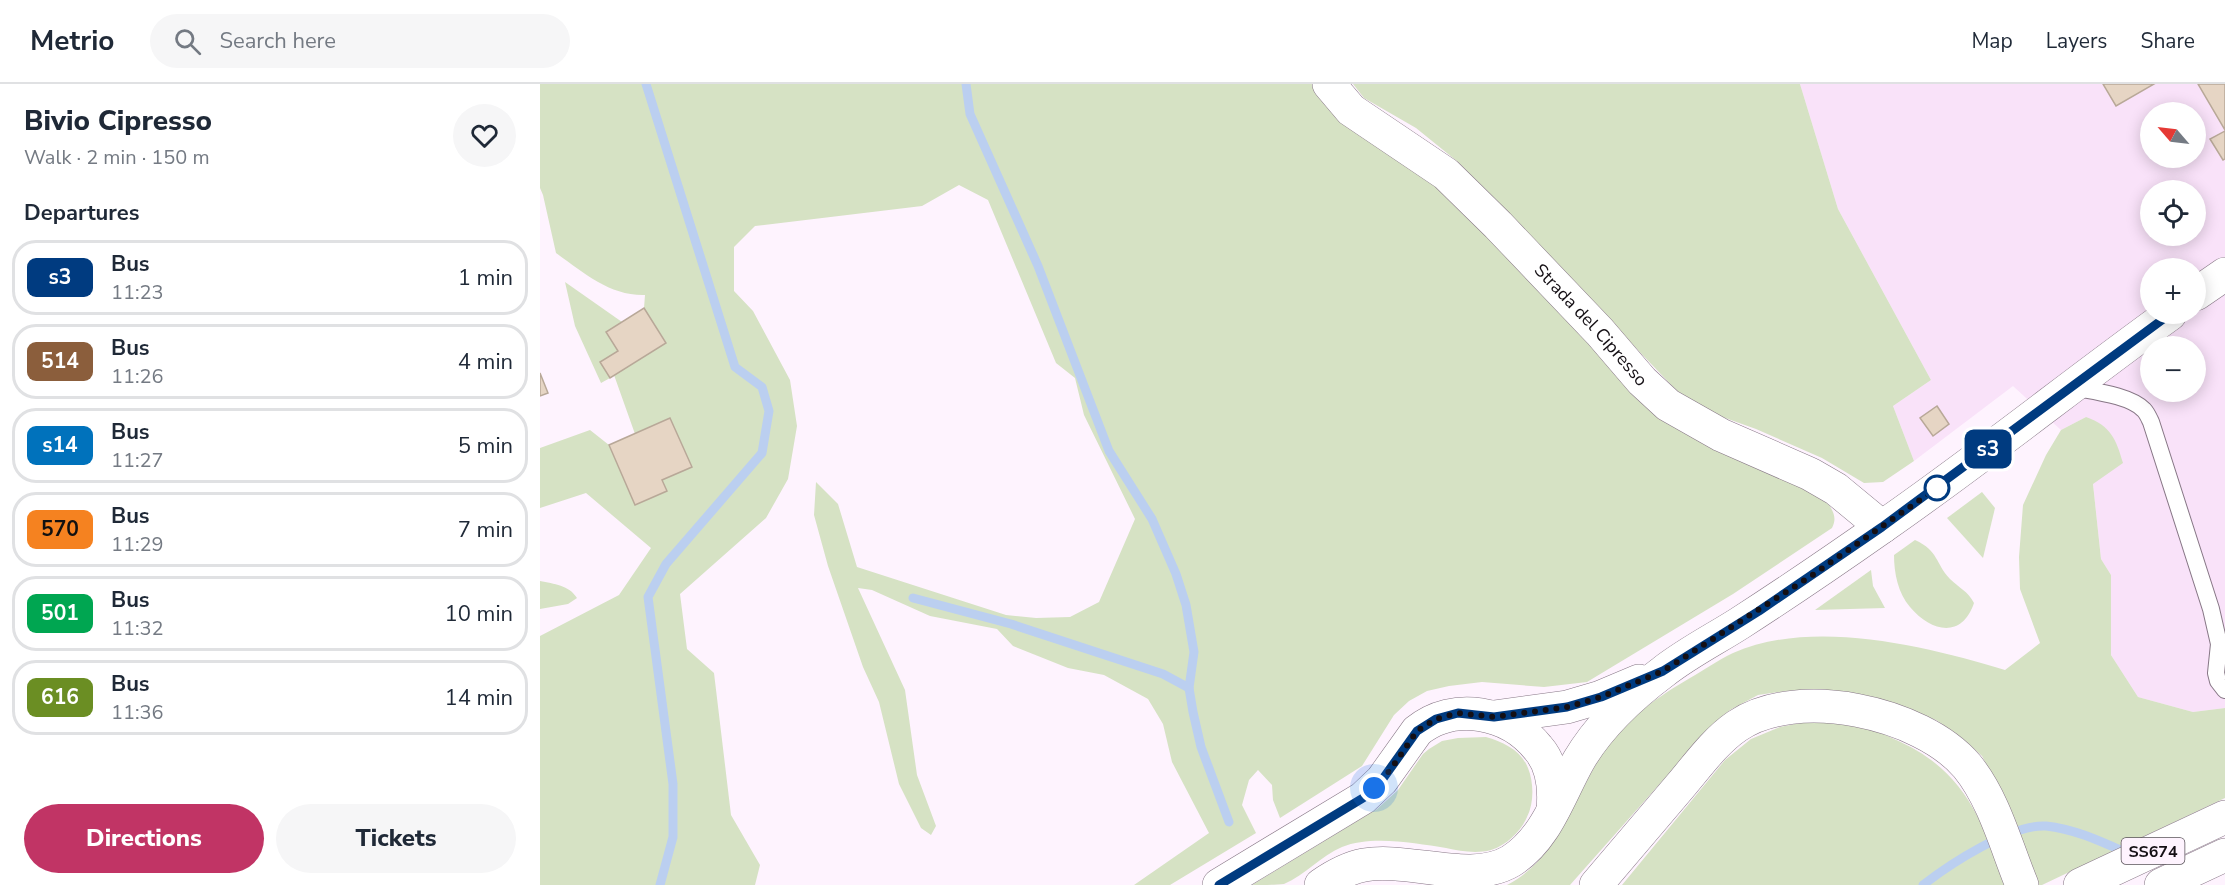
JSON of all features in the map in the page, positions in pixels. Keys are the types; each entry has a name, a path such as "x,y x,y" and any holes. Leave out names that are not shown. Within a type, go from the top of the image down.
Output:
{"main road":[{"name":"Strada del Cipresso","path":"1329,84 1351,110 1446,174 1585,315 1642,381 1668,405 1720,435 1810,474 1836,489 1882,527"},
{"path":"2206,287 2225,274"},
{"path":"1329,882 1348,869 1374,864 1459,871 1492,869 1508,864 1530,846 1546,825 1592,741 1617,712 1663,671 1761,609 1882,527 2156,324"},
{"path":"1219,885 1363,798 1382,780 1407,744 1424,726 1436,719 1458,713 1494,717 1567,707 1588,702 1663,671"},
{"path":"1596,885 1723,737 1747,720 1773,710 1809,704 1882,716 1920,732 1941,744 1966,765 1985,793 2022,885"},
{"path":"1494,717 1524,735 1543,754 1550,769 1554,788 1553,810"},
{"name":"SS674","path":"2080,885 2225,817"},
{"name":"SS674","path":"2161,885 2225,855"}],"lane":[{"path":"2071,387 2113,396 2136,404 2144,410 2151,422 2211,609 2219,644 2216,673 2218,681 2225,690"}],"shaded area":[{"path":"1800,84 2225,84 2225,708 2193,712 2138,697 2111,655 2111,575 2101,559 2086,417 2061,430 2013,386 1914,461 1893,406 1931,380 1838,209"}],"green space":[{"path":"540,84 1315,84 1412,159 1743,457 1825,499 1833,513 1834,524 1832,528 1733,594 1587,682 1544,687 1482,682 1427,691 1409,701 1394,715 1362,766 1280,818 1273,800 1272,785 1258,770 1249,780 1242,805 1256,833 1170,885 1134,885 1209,833 1172,762 1163,724 1148,699 1104,675 1068,668 1013,646 997,629 930,616 872,590 858,588 905,690 917,775 936,826 931,835 921,828 899,784 879,702 863,667 828,566 814,515 816,482 838,504 857,567 1006,615 1036,618 1070,617 1099,602 1135,519 1084,415 1075,378 1056,363 988,200 959,185 922,206 755,226 734,247 734,291 753,311 790,380 797,426 788,479 766,518 680,594 687,649 714,673 731,815 760,865 755,885 540,885 540,636 619,595 651,548 586,493 540,508 540,448 590,430 609,445 635,505 667,491 662,480 692,467 670,418 635,434 614,375 666,343 644,308 645,295 620,292 598,282 556,253 540,188"},
{"path":"1353,84 1800,84 1838,209 1931,380 1893,406 1914,461 1883,482 1864,483 1822,458 1756,429 1714,414 1677,391 1458,162 1416,128 1364,98"},
{"path":"565,282 622,322 606,332 618,351 600,362 610,378 601,383 575,326"},
{"path":"2086,417 2107,429 2118,447 2123,463 2093,484 2101,559 2111,575 2111,655 2138,697 2193,712 2225,708 2225,798 2042,885 2034,885 2001,793 1982,756 1962,738 1936,720 1860,695 1820,689 1786,691 1758,695 1730,710 1712,725 1570,885 1507,885 1525,873 1554,841 1595,765 1615,736 1644,708 1733,653 1764,643 1798,638 1869,639 1940,652 2005,670 2040,643 2020,589 2019,557 2023,505 2046,455 2061,430"},
{"path":"1982,492 1995,508 1983,558 1947,518"},
{"path":"1915,540 1933,553 1945,573 1974,603 1969,615 1954,627 1945,628 1927,622 1910,607 1902,596 1896,576 1894,555"},
{"path":"1871,570 1873,586 1885,608 1815,610"},
{"path":"540,581 570,590 577,598 568,604 540,609"},
{"path":"1805,722 1849,723 1865,726 1918,751 1938,765 1954,781 1978,817 2006,885 1622,885 1725,760 1751,739 1780,727"},
{"path":"1486,737 1505,744 1521,756 1528,768 1531,780 1532,799 1527,817 1517,832 1503,845 1491,850 1474,852 1393,841 1366,841 1334,851 1284,884 1252,885 1377,809 1398,790 1429,749 1442,741"}],"building":[{"path":"2103,84 2154,84 2116,106"},
{"path":"2198,84 2225,84 2225,130"},
{"path":"2225,131 2225,159 2223,160 2210,139"},
{"path":"644,308 666,343 610,378 600,362 618,351 606,332"},
{"path":"540,373 548,393 540,396"},
{"path":"1937,406 1949,424 1933,436 1920,418"},
{"path":"670,418 692,467 662,480 667,491 635,505 609,445"}],"waterway":[{"path":"646,84 735,367 762,387 769,411 762,453 666,564 648,597 673,784 673,837 660,885"},
{"path":"966,84 970,114 1038,266 1109,451 1152,519 1176,574 1186,605 1194,652 1189,688 1193,712 1201,747 1229,822"},
{"path":"913,598 1011,624 1163,674 1189,688"},
{"path":"1923,885 1982,847 2016,831 2032,827 2046,826 2067,830 2129,854"}],"bus line":[{"name":"s3","path":"1219,885 1363,798 1391,769 1417,731 1436,719 1458,713 1494,717 1567,707 1588,702 1663,671 1759,611 1882,527 2156,324"}],"route":[{"path":"1374,788 1391,769 1417,731 1436,719 1458,713 1494,717 1567,707 1588,702 1663,671 1811,576 1937,488"}]}
